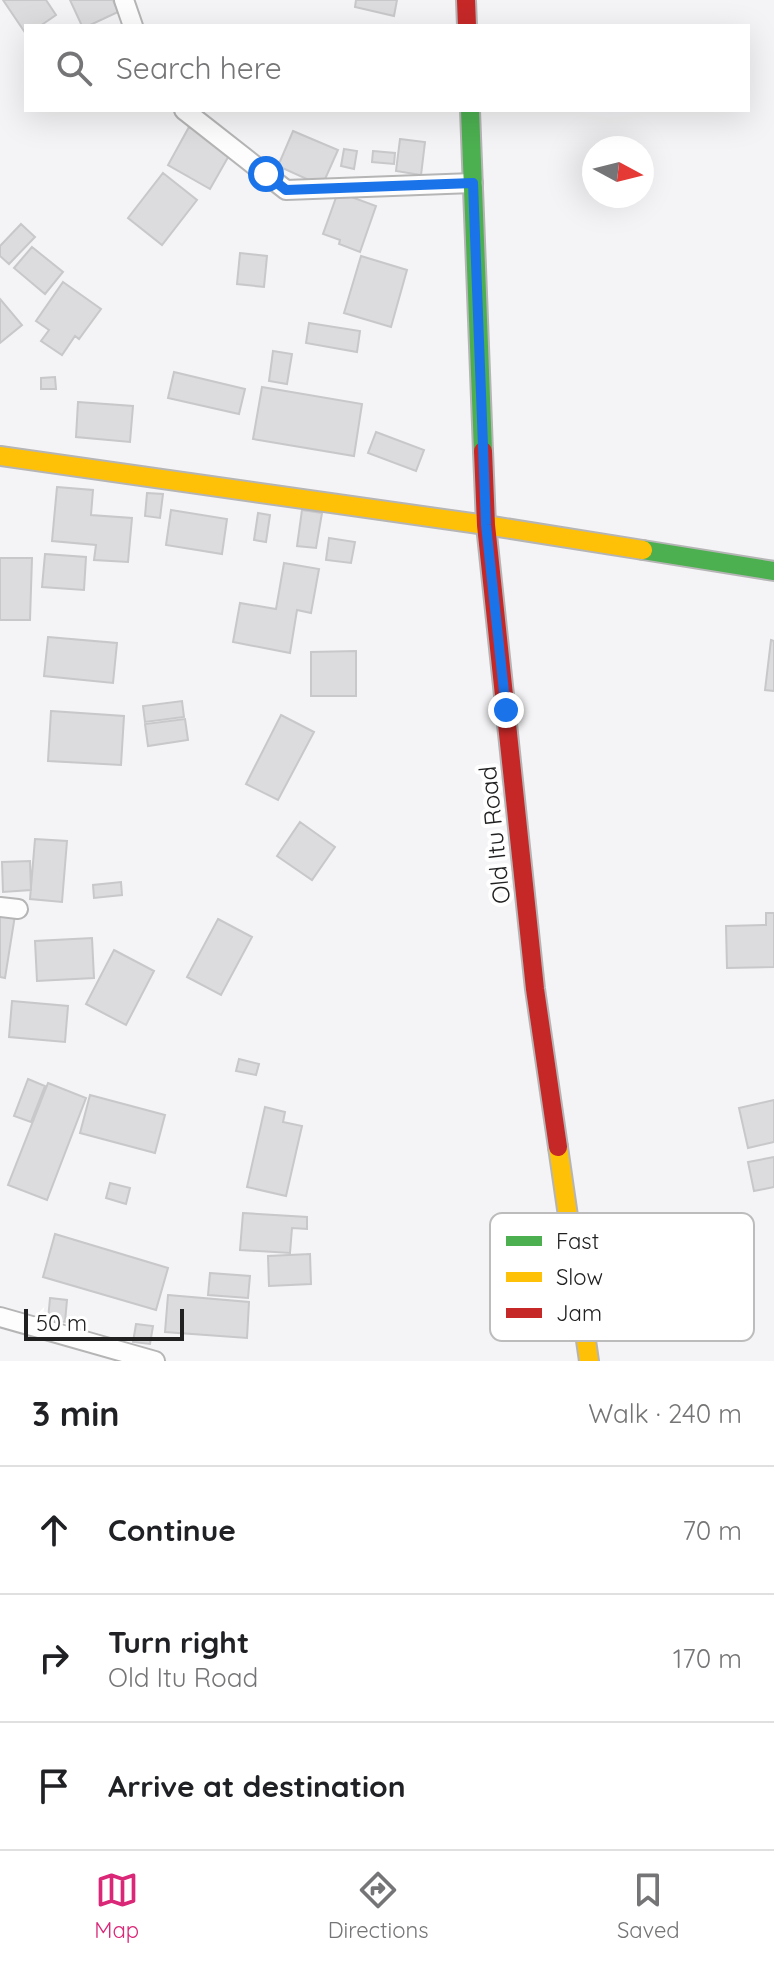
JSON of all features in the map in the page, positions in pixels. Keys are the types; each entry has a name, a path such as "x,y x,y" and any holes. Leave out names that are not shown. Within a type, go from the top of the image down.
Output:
{"street":[{"path":"124,0 132,24"},
{"path":"466,0 467,24"},
{"path":"187,112 286,190 473,183"},
{"name":"Old Itu Road","path":"470,112 486,525 535,989 568,1213"},
{"path":"0,456 486,525 774,571"},
{"path":"0,1317 155,1361"},
{"name":"Old Itu Road","path":"586,1341 589,1361"}],"building":[{"path":"3,0 46,0 56,15 43,24 24,24 24,31"},
{"path":"70,0 113,0 118,12 92,24 81,24"},
{"path":"356,0 397,0 394,16 355,7"},
{"path":"189,127 231,152 210,189 168,165"},
{"path":"293,131 338,150 322,186 278,166"},
{"path":"400,139 425,142 421,175 396,171"},
{"path":"344,149 357,151 354,169 341,166"},
{"path":"373,151 395,153 394,164 372,162"},
{"path":"163,173 197,200 162,245 128,218"},
{"path":"338,192 376,206 360,252 323,234"},
{"path":"21,224 35,237 9,264 0,256 0,246"},
{"path":"32,247 63,272 45,294 14,268"},
{"path":"240,253 267,256 264,287 237,284"},
{"path":"361,256 407,270 391,327 344,313"},
{"path":"63,282 101,309 79,339 75,336 62,355 41,341 49,330 36,321"},
{"path":"0,299 22,325 0,343"},
{"path":"309,323 360,331 357,352 306,343"},
{"path":"273,351 292,354 287,384 269,381"},
{"path":"174,372 245,389 239,414 168,398"},
{"path":"55,377 56,389 41,389 41,378"},
{"path":"262,387 362,404 354,456 253,439"},
{"path":"78,402 133,406 130,442 76,437"},
{"path":"376,432 424,450 416,471 368,453"},
{"path":"57,487 93,490 91,515 132,518 128,562 94,560 96,545 52,541"},
{"path":"147,493 163,494 160,518 145,516"},
{"path":"171,510 227,519 222,554 166,545"},
{"path":"302,510 322,513 316,548 297,546"},
{"path":"258,513 270,515 266,542 254,540"},
{"path":"329,538 355,542 351,563 326,560"},
{"path":"45,554 86,557 84,590 42,587"},
{"path":"0,558 32,558 30,620 0,620"},
{"path":"284,563 319,569 311,613 297,610 290,653 233,642 240,603 276,609"},
{"path":"48,637 117,643 113,683 44,676"},
{"path":"771,640 774,641 774,691 765,690"},
{"path":"356,651 356,696 311,696 311,652"},
{"path":"182,701 184,717 145,722 143,706"},
{"path":"51,711 124,716 121,765 48,761"},
{"path":"281,715 314,732 278,800 246,784"},
{"path":"185,719 188,740 148,746 145,724"},
{"path":"300,822 335,847 312,880 277,856"},
{"path":"35,839 67,841 62,902 30,899"},
{"path":"30,861 31,890 3,892 2,862"},
{"path":"121,882 122,895 94,898 93,885"},
{"path":"0,907 16,909 5,978 0,977"},
{"path":"766,913 774,913 774,967 727,968 726,926 766,925"},
{"path":"218,919 252,937 221,995 187,977"},
{"path":"92,938 94,978 37,981 35,941"},
{"path":"114,950 154,971 126,1025 86,1004"},
{"path":"12,1001 68,1006 65,1042 9,1037"},
{"path":"239,1059 259,1064 256,1075 236,1071"},
{"path":"28,1079 45,1086 31,1122 14,1116"},
{"path":"48,1083 86,1098 47,1200 8,1185"},
{"path":"90,1095 165,1115 155,1153 80,1133"},
{"path":"774,1100 774,1142 748,1148 739,1108"},
{"path":"265,1107 285,1112 283,1122 302,1126 286,1196 247,1187"},
{"path":"774,1157 774,1187 754,1191 748,1162"},
{"path":"110,1183 130,1188 126,1204 106,1198"},
{"path":"243,1213 307,1217 307,1229 292,1228 290,1253 240,1250"},
{"path":"55,1234 168,1268 156,1310 43,1277"},
{"path":"310,1254 311,1284 269,1286 268,1256"},
{"path":"210,1273 250,1276 248,1298 208,1295"},
{"path":"168,1295 249,1302 247,1338 165,1332"},
{"path":"50,1298 67,1300 65,1322 48,1320"},
{"path":"136,1324 153,1326 150,1344 133,1342"}],"traffic: fast":[{"path":"470,112 483,451"},
{"path":"643,550 774,571"}],"traffic: slow":[{"path":"0,456 643,550"},
{"path":"558,1147 568,1213"},
{"path":"586,1341 589,1361"}],"traffic: jam":[{"path":"466,0 467,24"},
{"path":"483,451 486,525 535,989 558,1147"}],"route":[{"path":"266,174 286,190 473,183 486,525 506,710"}]}
